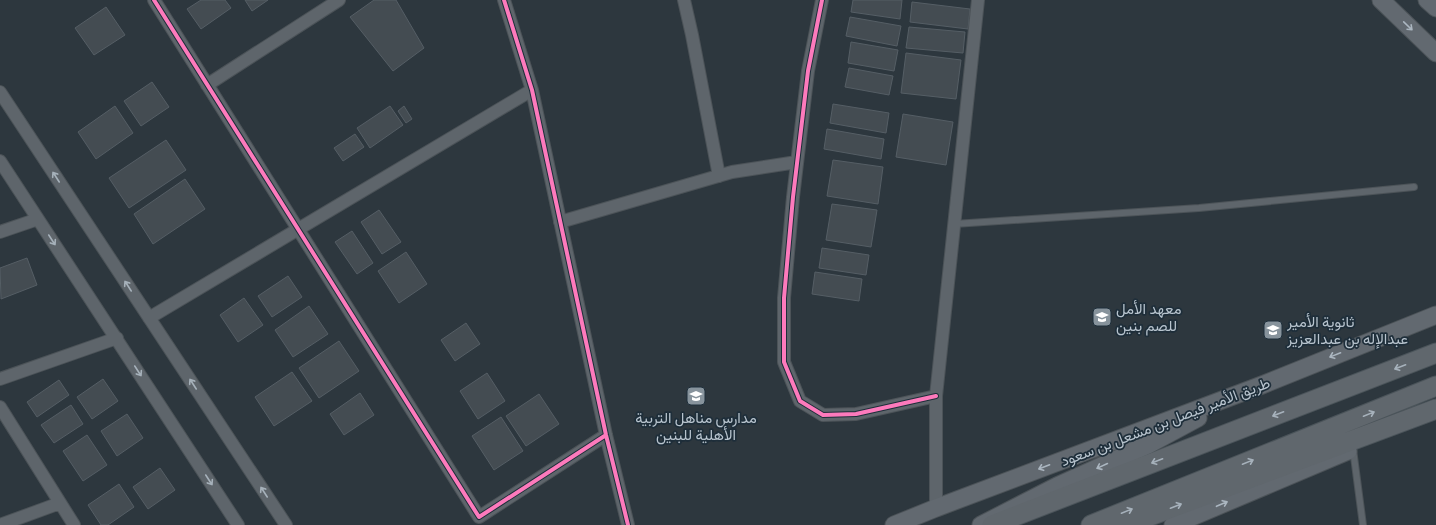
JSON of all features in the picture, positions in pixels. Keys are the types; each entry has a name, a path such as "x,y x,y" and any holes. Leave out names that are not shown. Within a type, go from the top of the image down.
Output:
{"main road":[{"path":"1381,0 1436,53"},
{"path":"1427,0 1436,8"},
{"name":"طريق الأمير فيصل بن مشعل بن سعود","path":"894,525 1262,384 1436,315"},
{"path":"992,525 1436,353"},
{"path":"981,525 1057,486 1148,445 1262,384"},
{"path":"1091,525 1436,386"},
{"path":"1126,525 1436,409"},
{"path":"1173,525 1436,414"}],"street":[{"path":"154,0 479,517 606,435"},
{"path":"207,85 339,0"},
{"path":"504,0 532,90 606,435 628,525"},
{"path":"684,0 719,176"},
{"path":"822,0 808,71 793,197 784,298 784,362 800,401 823,415 856,414 936,396"},
{"path":"936,508 936,396 978,0"},
{"path":"149,318 532,90"},
{"path":"0,92 286,525"},
{"path":"0,161 238,525"},
{"path":"560,222 732,172 797,162"},
{"path":"0,232 38,219"},
{"path":"0,379 117,338"},
{"path":"0,408 74,525"},
{"path":"0,525 60,503"}],"lane":[{"path":"954,224 1199,208 1414,187"},
{"path":"1353,449 1363,525"}],"building":[{"path":"201,0 225,0 231,8 201,29 187,9"},
{"path":"245,0 268,0 252,11"},
{"path":"374,0 396,0 424,48 393,71 350,17"},
{"path":"853,0 902,0 900,19 851,12"},
{"path":"912,2 970,9 968,29 910,22"},
{"path":"106,7 125,35 94,55 75,28"},
{"path":"850,17 901,26 897,46 846,36"},
{"path":"909,27 965,32 963,53 906,48"},
{"path":"851,42 898,50 894,71 848,63"},
{"path":"906,53 961,60 956,99 901,93"},
{"path":"849,68 893,76 889,95 845,87"},
{"path":"152,82 169,107 141,126 124,101"},
{"path":"833,104 889,113 886,133 830,123"},
{"path":"115,106 133,133 96,159 78,132"},
{"path":"390,106 403,125 370,148 357,128"},
{"path":"404,106 412,119 406,123 398,111"},
{"path":"903,114 953,122 946,165 896,157"},
{"path":"827,129 884,139 881,159 824,149"},
{"path":"355,134 364,147 343,161 334,148"},
{"path":"166,140 186,170 129,208 109,178"},
{"path":"833,160 883,167 878,204 827,196"},
{"path":"185,179 205,209 153,244 134,214"},
{"path":"832,204 877,210 871,247 826,240"},
{"path":"379,210 401,242 382,254 361,222"},
{"path":"352,231 373,263 357,274 335,242"},
{"path":"822,248 869,255 866,275 819,268"},
{"path":"406,252 427,284 399,303 378,271"},
{"path":"27,258 37,285 1,299 0,268"},
{"path":"815,272 862,279 859,301 812,294"},
{"path":"288,276 302,297 272,317 258,296"},
{"path":"244,298 263,325 238,342 220,315"},
{"path":"309,306 328,334 293,357 275,330"},
{"path":"466,323 480,344 455,361 441,340"},
{"path":"339,341 359,371 319,398 299,368"},
{"path":"292,372 312,401 274,426 255,397"},
{"path":"487,373 505,401 478,419 460,391"},
{"path":"103,379 118,401 92,419 77,397"},
{"path":"59,380 69,395 37,417 27,402"},
{"path":"360,393 374,415 344,435 330,414"},
{"path":"539,394 559,424 526,446 506,416"},
{"path":"71,405 83,424 54,443 41,425"},
{"path":"127,414 143,438 117,456 101,431"},
{"path":"501,417 523,451 494,470 472,436"},
{"path":"87,435 107,465 83,481 63,451"},
{"path":"160,468 175,490 148,509 133,487"},
{"path":"119,484 134,507 108,525 101,525 88,505"}],"cycle path":[{"path":"154,0 479,517 606,435"},
{"path":"504,0 532,90 606,435 628,525"},
{"path":"822,0 808,71 793,197 784,298 784,362 800,401 823,415 856,414 936,396"}],"place":[{"name":"معهد الأمل للصم بنين","path":"1102,317"},
{"name":"ثانوية الأمير عبدالإله بن عبدالعزيز","path":"1273,330"},
{"name":"مدارس مناهل التربية الأهلية للبنين","path":"696,396"}]}
